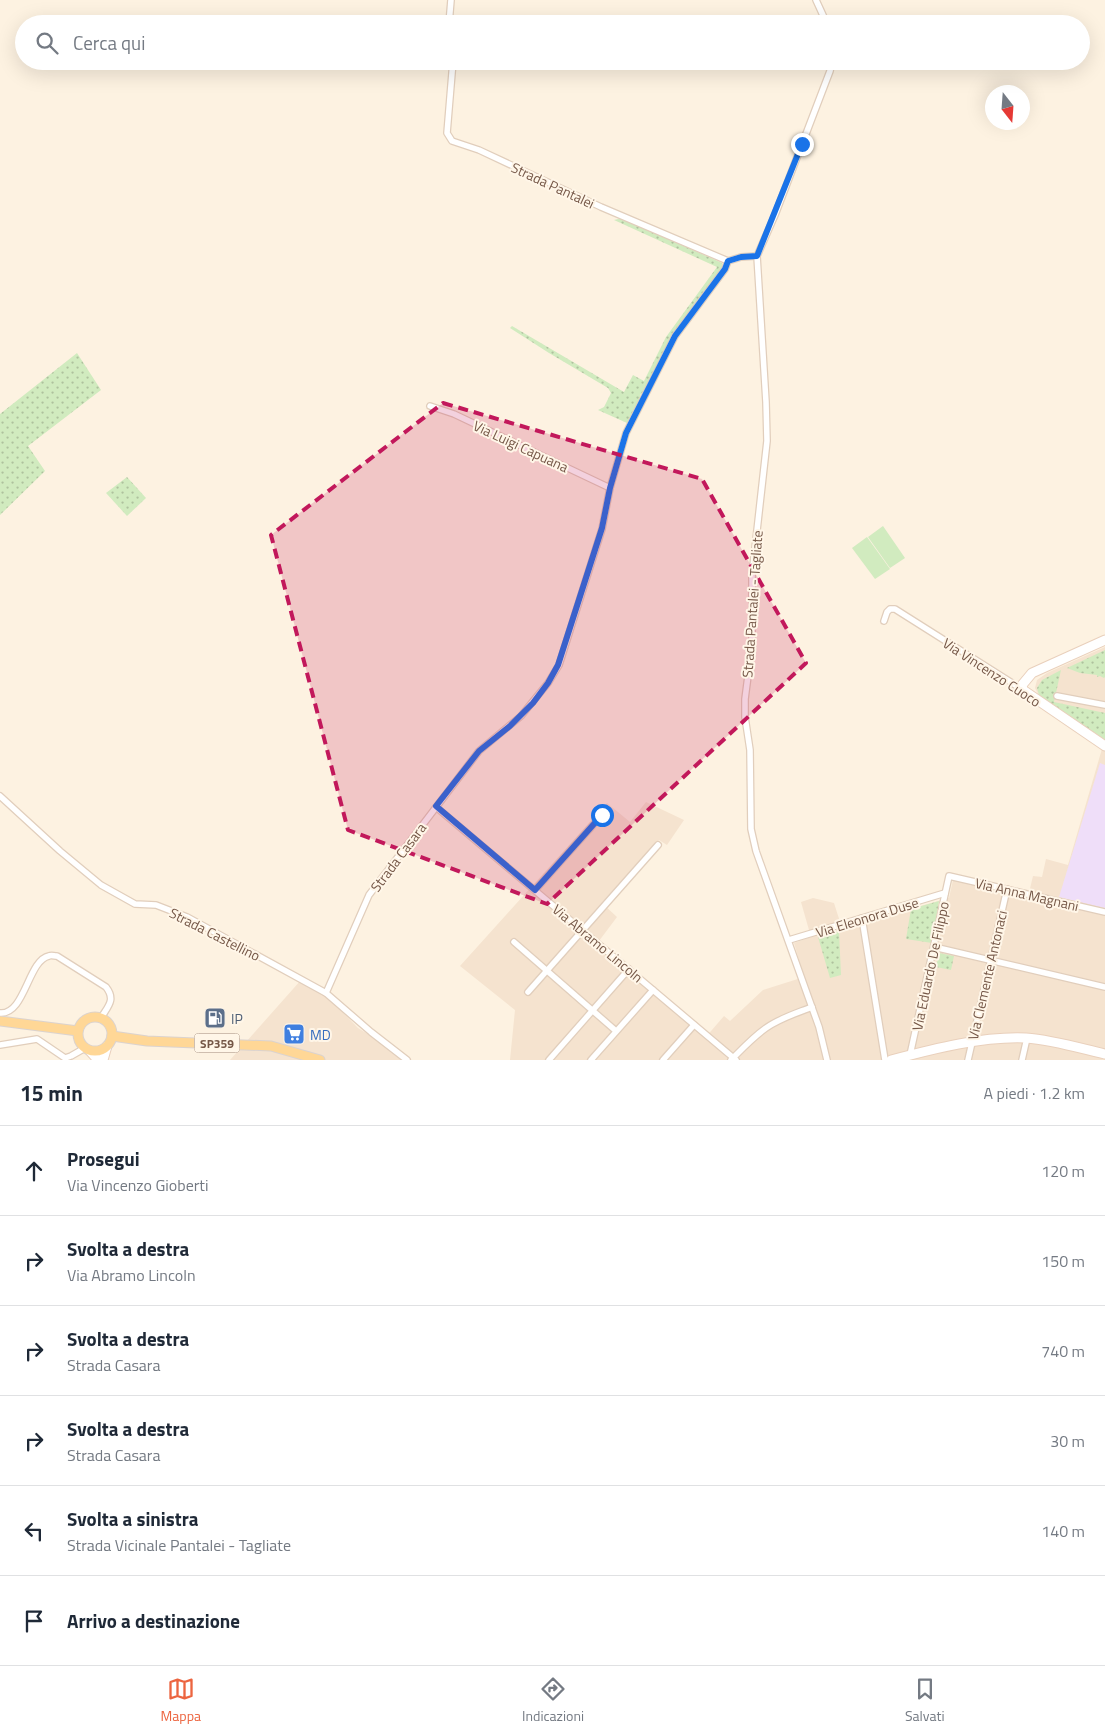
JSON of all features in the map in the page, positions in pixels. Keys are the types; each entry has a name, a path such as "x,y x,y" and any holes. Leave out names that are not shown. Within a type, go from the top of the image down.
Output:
{"main road":[{"path":"101,1018 109,1025 112,1036 107,1046 96,1051 87,1049 79,1041 79,1027 86,1019 101,1018"},
{"path":"0,1022 78,1031"},
{"name":"SP359","path":"112,1036 147,1041 271,1046 320,1060"}],"street":[{"path":"450,15 451,0"},
{"path":"816,0 823,15"},
{"name":"Strada Pantalei","path":"452,70 447,133 452,141 479,150 601,207 728,261"},
{"path":"728,261 741,257 757,256 789,180 829,70"},
{"name":"Strada Pantalei - Tagliate","path":"757,256 766,402 766,441 752,574 752,645 745,699 745,718 750,750 751,829 756,851 819,1027 827,1060"},
{"name":"Strada Casara","path":"326,993 369,895 479,751 510,726 533,703 548,683 558,665 602,528 610,488 626,433 675,336 725,269 728,261"},
{"name":"Via Luigi Capuana","path":"430,406 454,414 610,488"},
{"name":"Via Vincenzo Cuoco","path":"884,621 887,612 890,609 895,609 1023,690 1105,746"},
{"path":"1023,690 1022,685 1032,673 1105,640"},
{"path":"1057,696 1105,705"},
{"name":"Strada Castellino","path":"0,796 60,851 101,885 135,904 156,905 187,917 326,993 407,1060"},
{"name":"Via Abramo Lincoln","path":"436,806 733,1059"},
{"path":"535,890 602,815"},
{"path":"528,992 658,845"},
{"name":"Via Anna Magnani","path":"949,876 1105,912"},
{"name":"Via Eduardo De Filippo","path":"910,1055 949,876"},
{"name":"Via Clemente Antonaci","path":"968,1060 1008,889"},
{"name":"Via Eleonora Duse","path":"789,940 945,893"},
{"path":"862,918 891,1060 971,1043 1027,1038 1050,1041 1105,1054"},
{"path":"514,942 616,1031"},
{"path":"934,947 1105,987"},
{"path":"0,1013 14,1008 40,961 48,956 57,956 106,986 111,993 112,1001 101,1018"},
{"path":"550,1060 629,969"},
{"path":"591,1060 653,990"},
{"path":"733,1059 767,1028 784,1018 812,1008"},
{"path":"663,1060 694,1025"},
{"path":"1022,1060 1027,1038"},
{"path":"0,1045 37,1039 66,1058 87,1049 98,1060"},
{"path":"103,1060 107,1046"}],"highlighted area":[{"path":"443,403 702,479 806,663 547,904 348,830 271,535"}],"shaded area":[{"path":"1105,647 1105,1060 510,1060 515,1010 460,966 607,803 630,822 646,802 684,820 667,845 659,840 603,904 617,917 596,945 705,1038 724,1016 730,1021 763,990 804,977 794,943 811,937 801,902 813,898 834,903 842,928 949,898 953,880 1028,897 1033,876 1042,877 1046,859 1068,865 1104,742 1039,696 1035,688 1037,680 1047,673"},
{"path":"1100,763 1105,765 1105,908 1059,897"},
{"path":"301,980 330,999 358,1028 410,1060 230,1060"}],"green space":[{"path":"622,218 722,263 723,267 673,336 646,389 640,395 641,398 627,423 598,410 604,407 611,393 608,388 510,328 512,326 624,392 633,375 644,381 666,337 717,267 614,220"},
{"path":"77,353 101,390 28,446 45,471 0,515 0,414"},
{"path":"127,477 146,498 127,516 106,493"},
{"path":"883,526 905,558 890,568 868,537"},
{"path":"867,537 890,569 875,579 852,548"},
{"path":"1105,650 1104,678 1067,668"},
{"path":"1061,670 1054,702 1105,713 1105,740 1039,695 1037,688 1042,680"},
{"path":"939,901 932,943 906,939 911,909"},
{"path":"839,931 841,975 830,978 818,937"},
{"path":"939,953 954,956 951,970 936,967"}],"place":[{"name":"IP","path":"215,1018"},
{"name":"MD","path":"294,1034"}],"route":[{"path":"602,815 535,890 436,806 479,751 510,726 533,703 548,683 558,665 602,528 610,488 622,445 631,422 675,336 725,269 728,261 741,257 757,256 802,144"}]}
